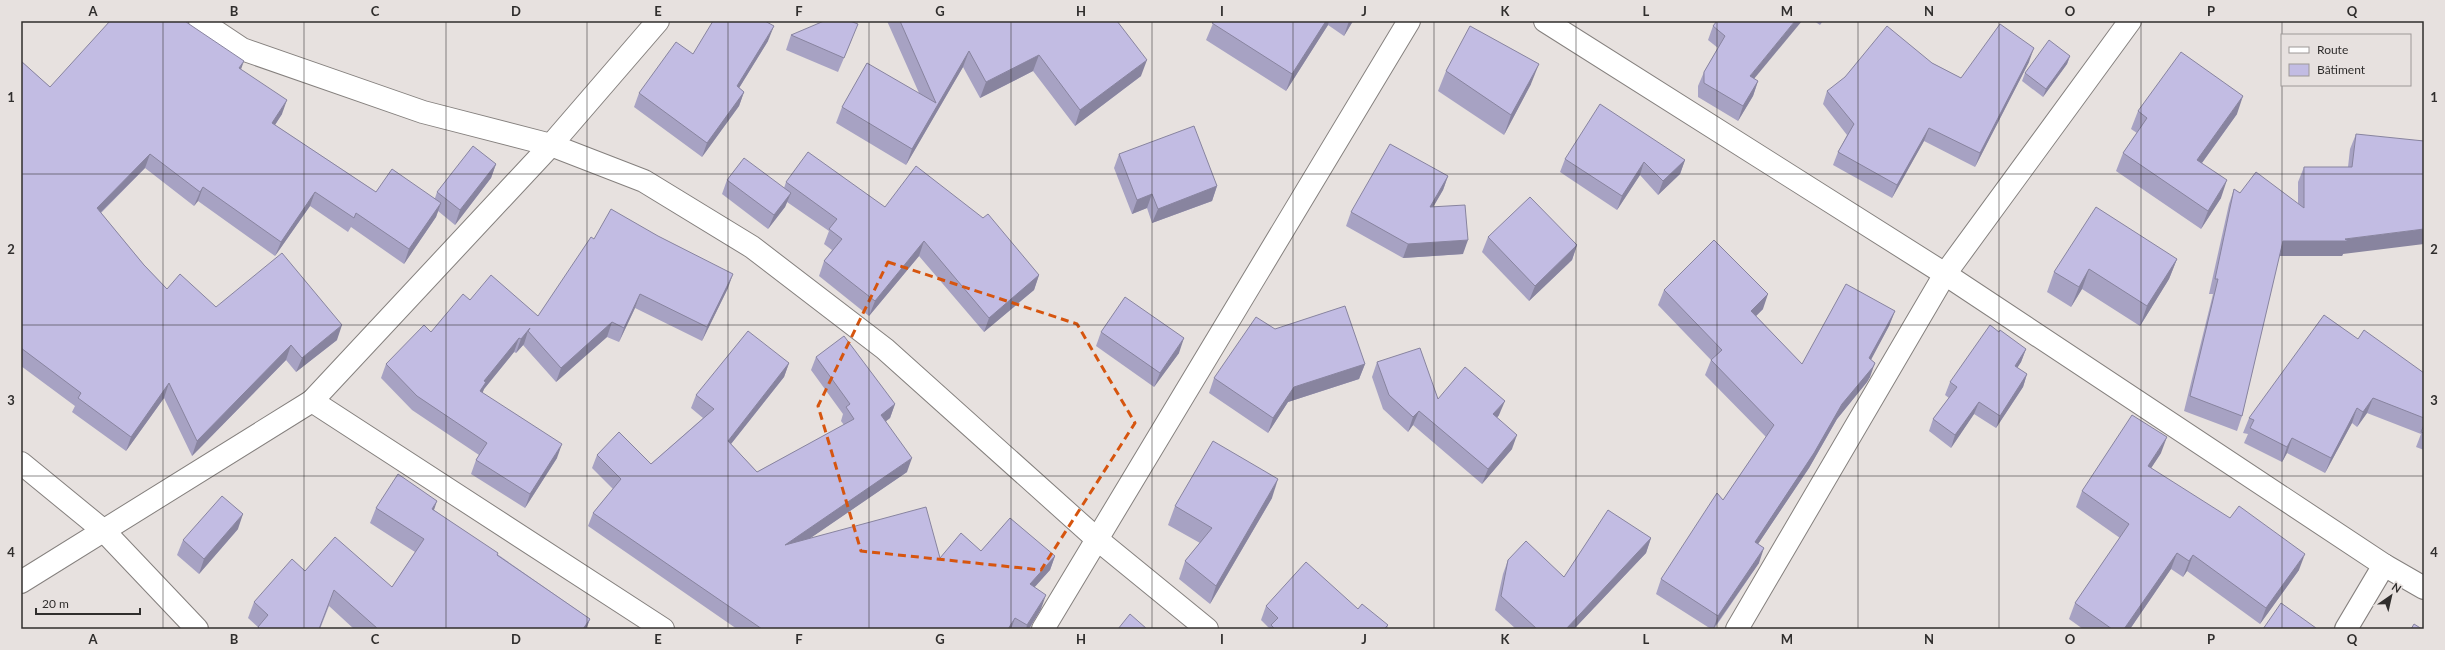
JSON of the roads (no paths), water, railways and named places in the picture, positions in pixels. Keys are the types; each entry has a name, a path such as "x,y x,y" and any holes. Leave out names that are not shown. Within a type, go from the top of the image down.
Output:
{"street":[{"path":"200,21 242,49 423,112 551,145 644,181 752,247 885,349 1098,540 1207,629"},
{"path":"21,582 312,401 551,145 658,21"},
{"path":"1043,629 1098,540 1409,21"},
{"path":"1545,21 1945,274 2384,565 2424,588"},
{"path":"1737,629 1945,274 2130,21"},
{"path":"312,401 663,629"},
{"path":"21,463 104,531 197,629"},
{"path":"2346,629 2384,565"}]}
